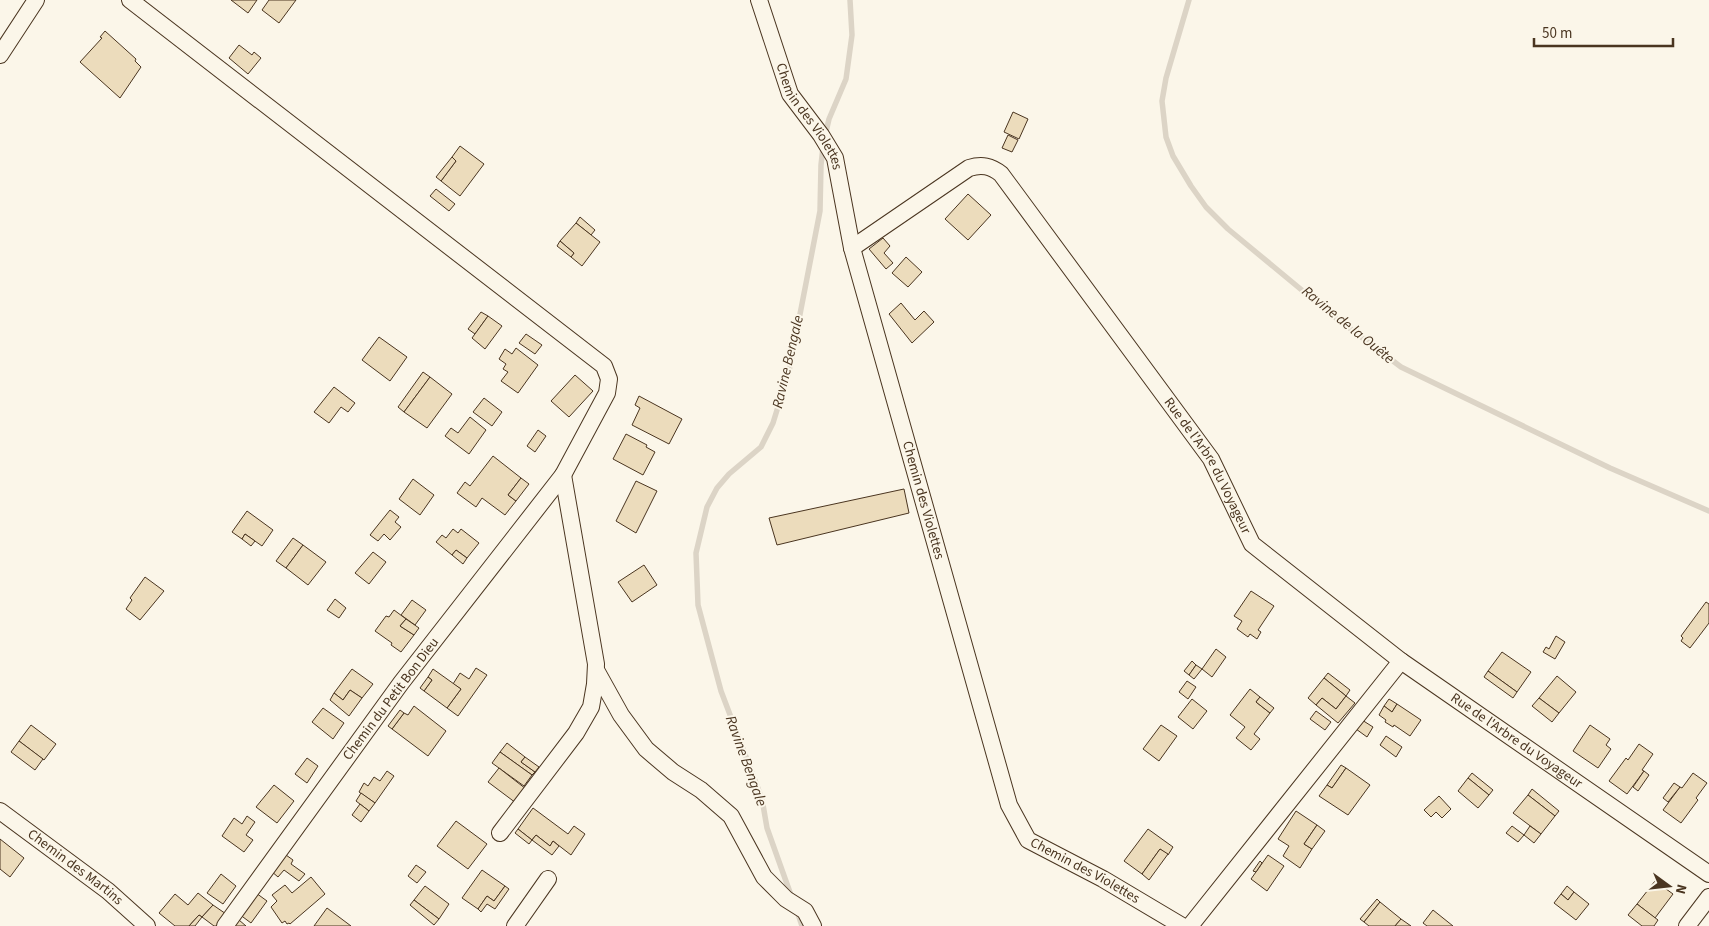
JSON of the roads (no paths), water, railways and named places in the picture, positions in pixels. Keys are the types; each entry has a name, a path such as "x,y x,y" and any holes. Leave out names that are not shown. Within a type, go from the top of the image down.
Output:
{"street":[{"path":"0,55 36,0"},
{"name":"Chemin du Petit Bon Dieu","path":"130,0 604,366 609,379 607,393 563,475 401,683 225,926"},
{"name":"Chemin des Violettes","path":"759,0 790,94 818,130 835,158 852,248 1009,805 1028,840 1103,879 1182,926"},
{"name":"Rue de l'Arbre du Voyageur","path":"852,248 969,168 986,166 1001,174 1211,459 1252,544 1401,661 1709,874"},
{"path":"500,833 576,733 591,707 596,669 563,475"},
{"path":"1190,926 1401,661"},
{"path":"596,669 621,715 646,749 673,772 701,790 731,816 764,877 786,900 805,911 813,925"},
{"name":"Chemin des Martins","path":"0,811 108,891 147,926"},
{"path":"515,926 548,879"},
{"path":"1687,926 1709,896"}],"waterway":[{"name":"Ravine Bengale","path":"825,136 829,119 846,79 852,35 850,0"},
{"name":"Ravine de la Ouête","path":"1189,0 1166,78 1162,101 1166,137 1173,156 1191,186 1206,207 1228,229 1327,311 1401,367 1610,468 1709,511"},
{"name":"Ravine Bengale","path":"792,898 767,828 762,799 721,691 698,605 696,553 707,507 717,488 729,474 761,447 773,423 789,371 820,211 823,147"},
{"name":"Ravine Bengale","path":"797,911 802,926"}]}
